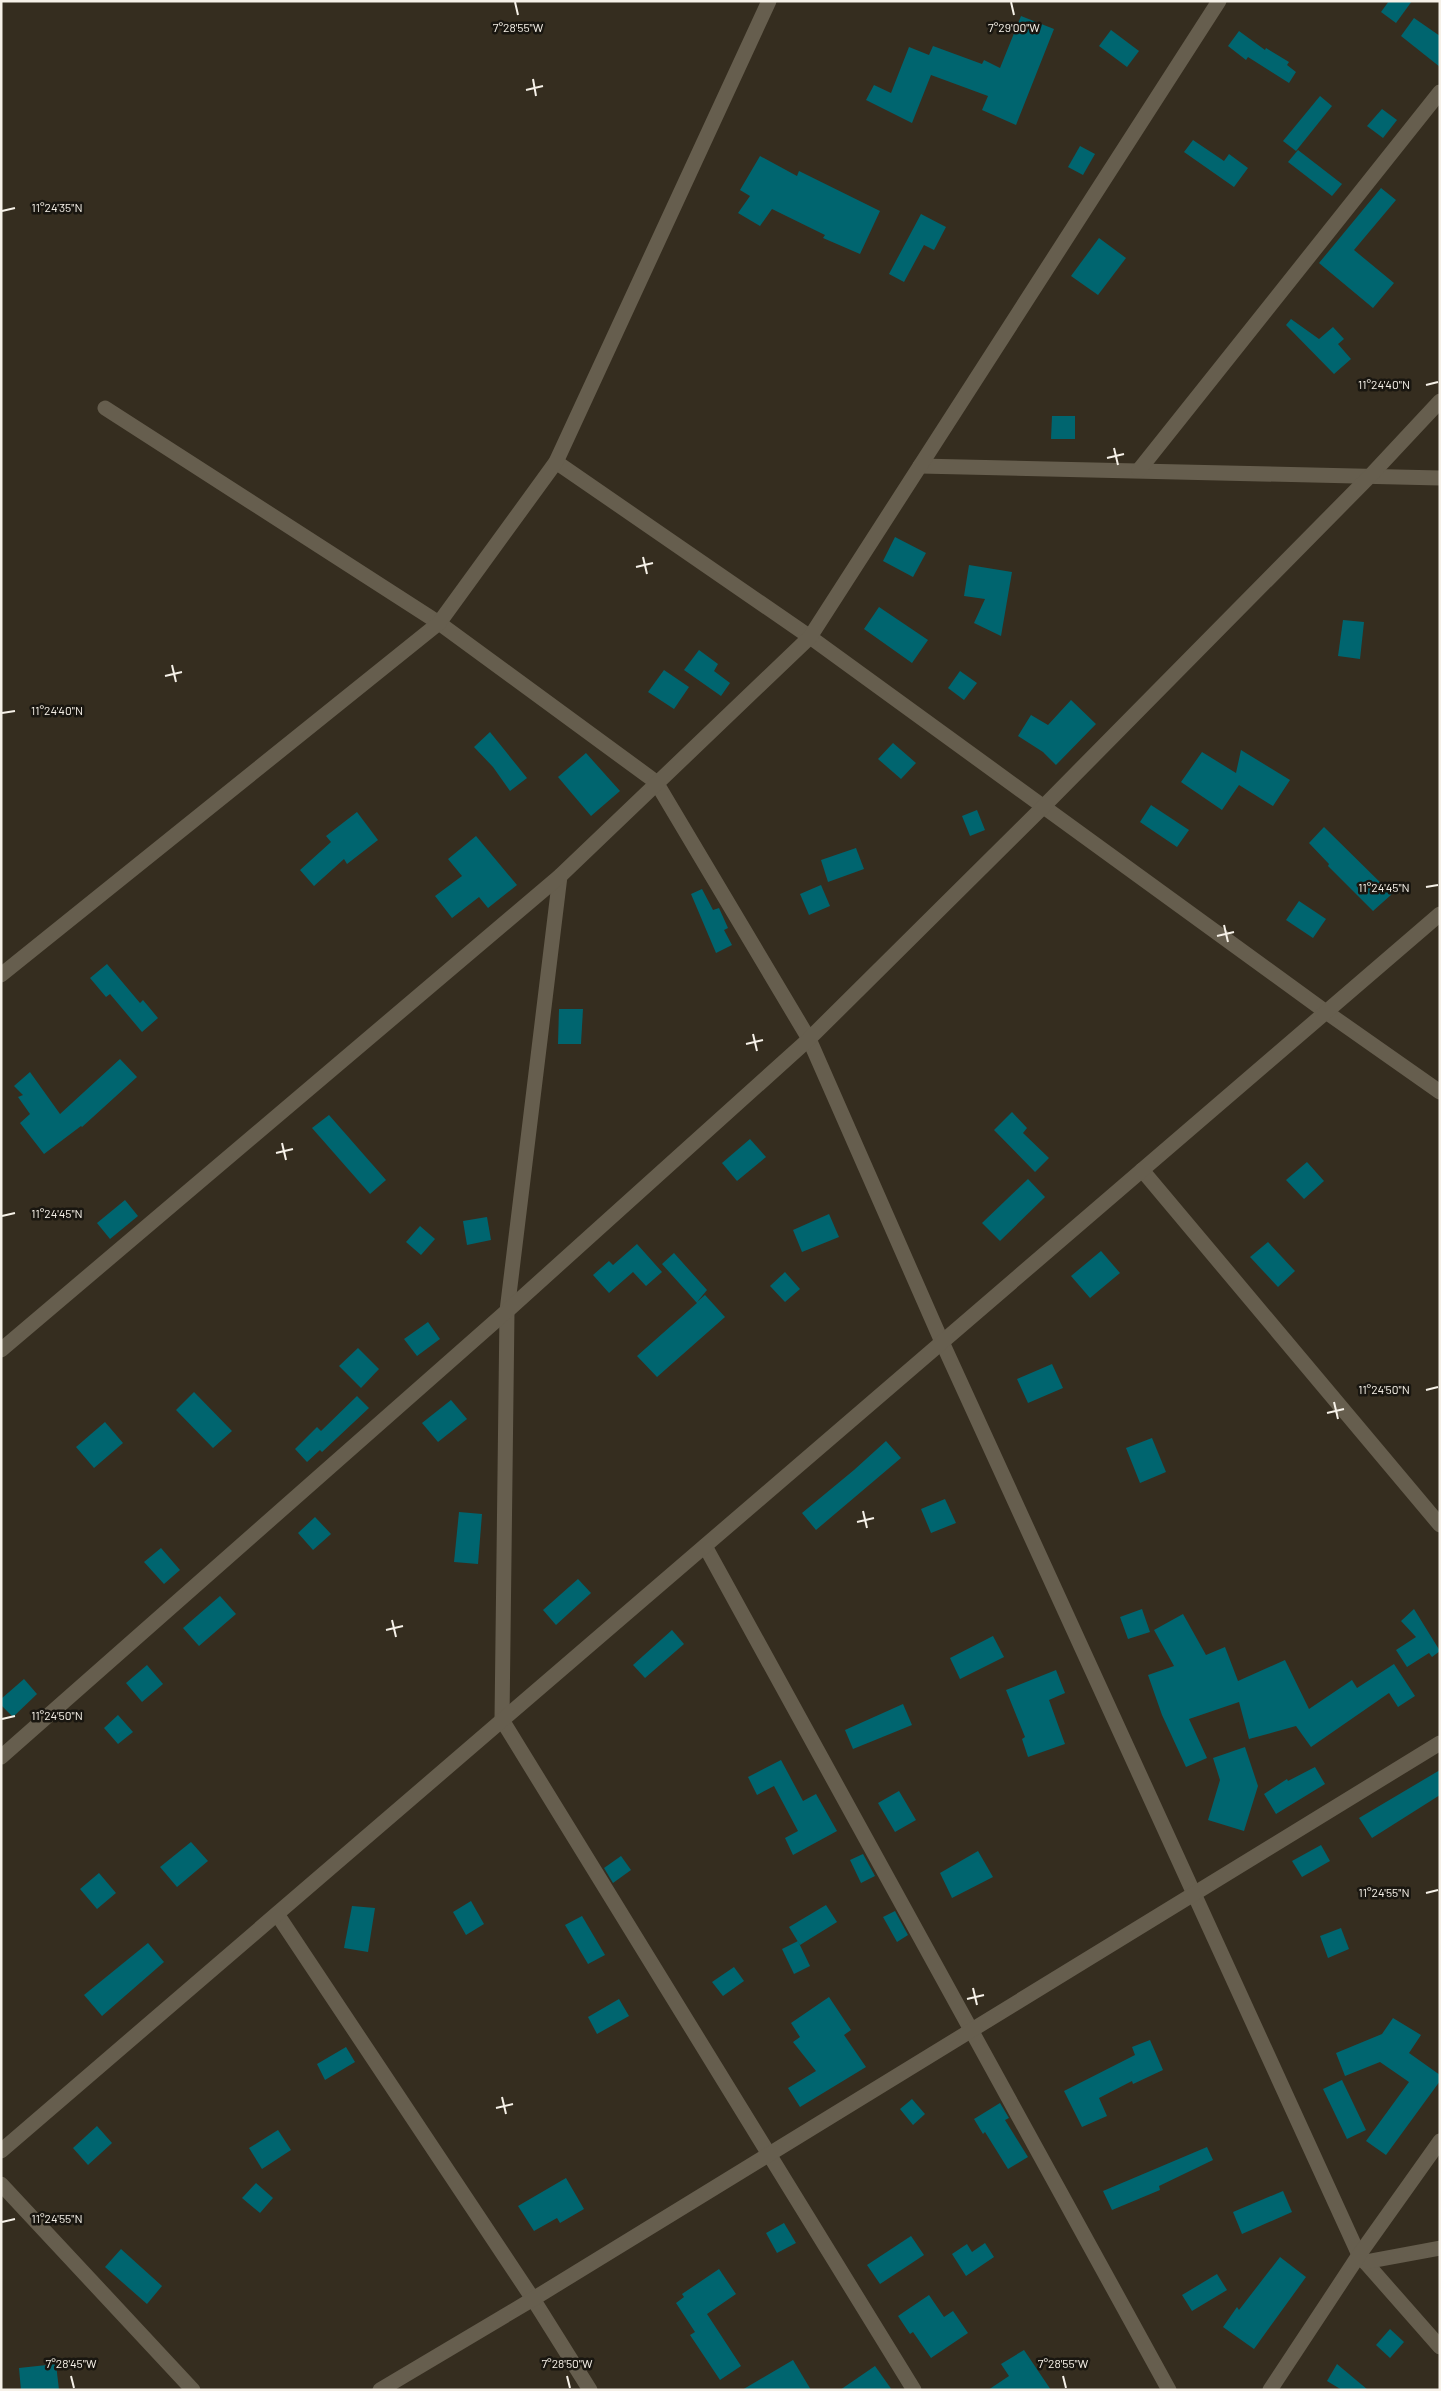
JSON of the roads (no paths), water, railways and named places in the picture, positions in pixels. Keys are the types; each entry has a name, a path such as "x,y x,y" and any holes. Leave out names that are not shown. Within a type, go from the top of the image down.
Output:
{"street":[{"path":"1,975 440,623 556,462 768,1"},
{"path":"1,1350 560,876 656,782 810,637 1219,1"},
{"path":"1139,470 1440,92"},
{"path":"1,1757 508,1311 809,1039 1044,806 1370,476 1440,402"},
{"path":"105,408 440,623 656,782 809,1039 942,1342 1193,1894 1362,2258 1440,2347"},
{"path":"556,462 810,637 1326,1012 1440,1092"},
{"path":"920,466 1440,478"},
{"path":"560,876 508,1311 502,1720 914,2390"},
{"path":"1,2151 1440,914"},
{"path":"1142,1170 1440,1525"},
{"path":"705,1546 1169,2390"},
{"path":"380,2390 533,2299 1440,1743"},
{"path":"278,1914 533,2299 590,2390"},
{"path":"1270,2390 1362,2258 1440,2141"},
{"path":"1,2184 193,2390"},
{"path":"1362,2258 1440,2248"}]}
